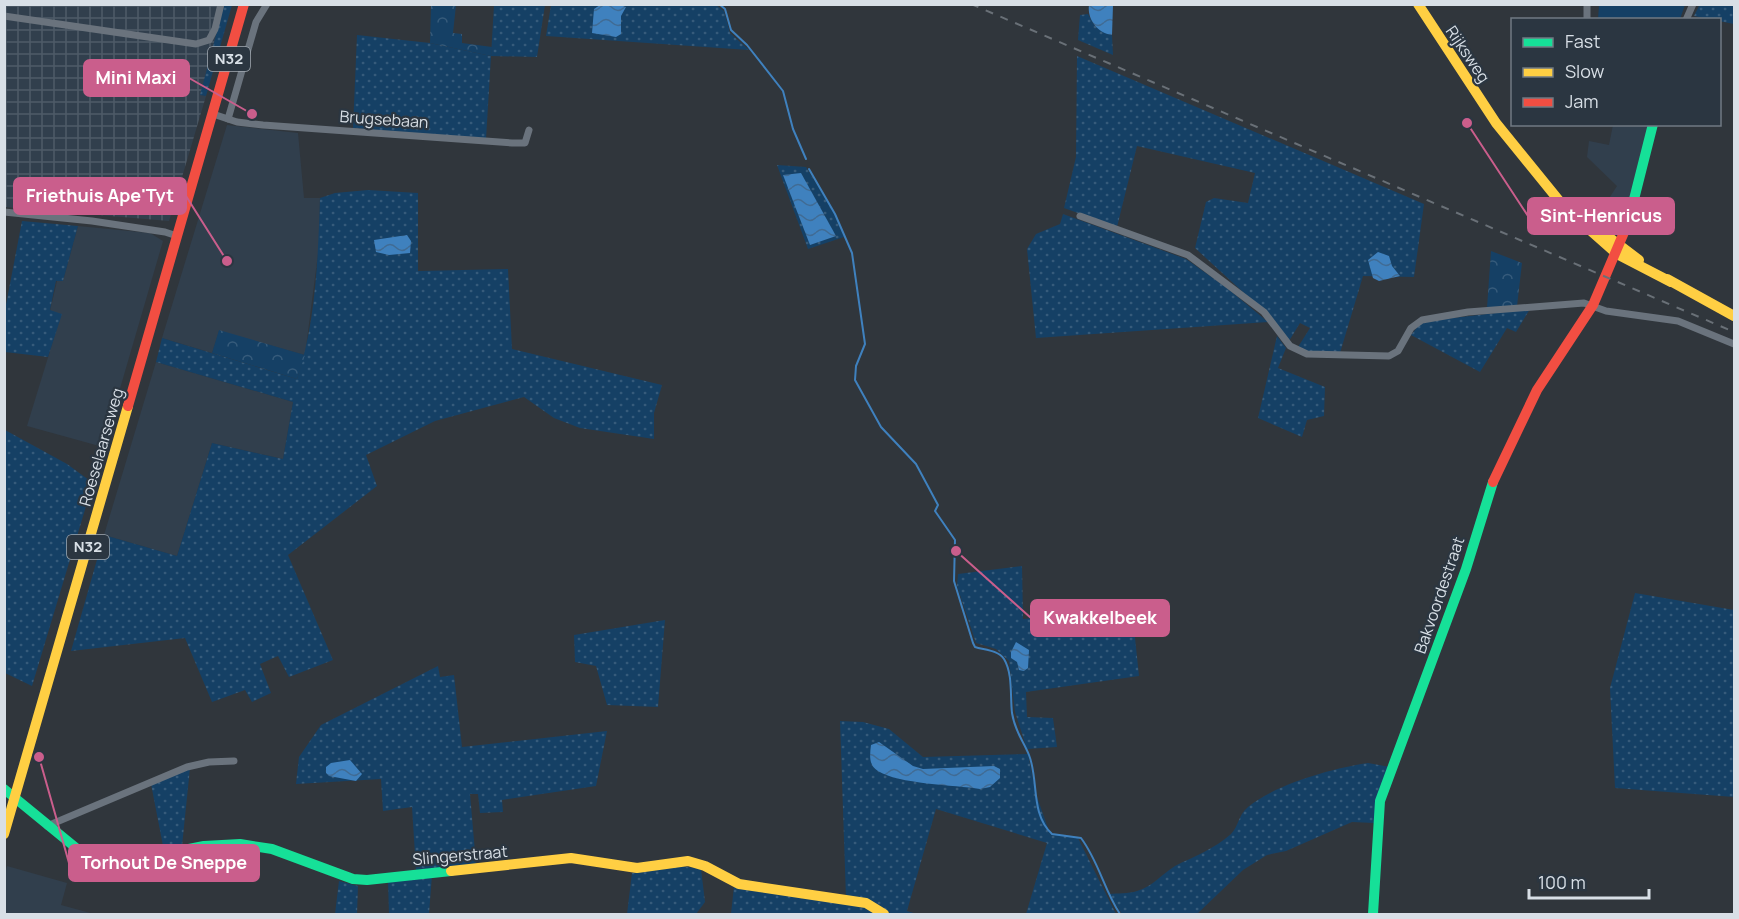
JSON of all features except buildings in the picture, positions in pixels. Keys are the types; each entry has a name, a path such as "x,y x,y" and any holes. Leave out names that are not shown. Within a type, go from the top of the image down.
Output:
{"street":[{"path":"4,16 196,44 209,40 215,29 221,4"},
{"name":"N32","path":"213,114 244,4"},
{"path":"228,119 256,22 267,4"},
{"name":"Rijksweg","path":"1418,4 1512,145 1585,227 1671,282 1734,313"},
{"path":"1687,18 1693,4"},
{"name":"Brugsebaan","path":"213,114 263,125 512,143 525,142 529,130"},
{"name":"Roeselaarseweg","path":"4,834 213,114"},
{"name":"Bakvoordestraat","path":"1373,915 1380,801 1446,625 1488,493 1537,390 1593,305 1619,250 1642,172 1653,126"},
{"path":"4,212 101,222 177,236"},
{"path":"1080,216 1188,255 1263,312 1290,346 1307,354 1389,356 1398,351 1411,328 1422,320 1468,312 1584,303 1606,311 1678,321 1734,345"},
{"path":"47,826 187,767 209,762 234,761"},
{"name":"Slingerstraat","path":"4,789 16,795 47,826 78,852 100,862 113,864 215,845 246,844 282,852 350,880 570,858 637,868 688,861 705,866 739,884 866,903 884,915"}],"shaded area":[{"path":"4,5 224,5 201,95 206,96 169,221 5,207"},
{"path":"227,125 298,133 304,198 320,198 319,246 305,355 219,331 212,353 162,338"},
{"path":"1613,126 1649,126 1625,219 1618,233 1613,235 1595,220 1617,186 1587,157 1589,141 1609,145"},
{"path":"78,226 150,233 163,241 103,447 27,426 61,315 50,311 57,281 63,281"},
{"path":"156,362 293,402 283,459 212,443 177,556 104,535"},
{"path":"7,866 67,883 61,905 94,914 5,914"}],"green space":[{"path":"1700,4 1734,5 1734,24 1721,21 1721,18 1694,16"},
{"path":"224,5 232,5 206,96 200,95"},
{"path":"431,5 456,5 453,33 462,34 462,43 492,47 491,56 430,43"},
{"path":"494,5 545,5 537,57 491,56"},
{"path":"551,5 716,5 724,11 730,33 749,50 546,36"},
{"path":"1599,5 1685,5 1680,18 1598,18"},
{"path":"1088,14 1095,26 1112,35 1113,55 1078,40 1080,15"},
{"path":"357,35 430,43 491,56 486,139 353,128"},
{"path":"1077,56 1424,204 1414,277 1363,276 1340,353 1307,351 1298,347 1310,328 1300,323 1289,341 1268,315 1195,248 1206,202 1214,198 1248,203 1255,173 1137,146 1117,227 1064,208 1076,157"},
{"path":"777,165 806,167 832,209 844,237 808,249","holes":["784,175 836,236 810,244"]},
{"path":"368,190 418,193 418,271 508,269 512,349 662,385 654,413 654,439 580,428 554,418 524,397 435,421 366,455 377,486 288,555 333,660 289,677 278,656 260,664 271,693 252,702 245,690 212,702 185,638 71,651 104,535 177,556 212,443 283,459 293,402 156,362 162,338 297,379 312,312 320,198 335,193"},
{"path":"1063,214 1186,259 1227,288 1268,322 1036,338 1027,249 1036,234 1060,224"},
{"path":"22,221 78,226 63,281 56,281 50,310 62,314 48,357 5,352 5,310"},
{"path":"1491,251 1522,263 1517,306 1487,308"},
{"path":"1530,309 1516,332 1507,328 1480,372 1411,335 1419,325 1427,321"},
{"path":"219,330 305,355 297,379 212,353"},
{"path":"1277,336 1286,348 1278,368 1325,387 1324,416 1307,420 1302,437 1258,418"},
{"path":"5,430 67,464 93,483 32,686 5,673"},
{"path":"1022,566 1023,619 1132,609 1139,676 1026,692 1027,717 1053,718 1057,747 1027,749 1015,712 1009,661 996,649 976,643 957,586 958,574"},
{"path":"1635,593 1734,610 1734,797 1615,788 1610,688"},
{"path":"665,620 658,707 607,705 596,666 575,662 574,635"},
{"path":"438,666 440,677 454,675 462,747 607,731 596,786 502,800 503,812 480,813 478,794 470,794 476,864 416,870 412,807 383,811 381,779 296,784 299,757 321,725"},
{"path":"840,721 863,722 889,729 923,757 1028,754 1036,794 1050,834 1078,838 1116,914 1026,914 1047,843 936,809 907,911 917,914 890,914 875,904 846,898"},
{"path":"1368,763 1390,767 1374,823 1352,822 1286,851 1267,855 1243,870 1197,914 1122,914 1109,894 1130,893 1142,889 1175,866 1218,844 1234,831 1242,813 1248,807 1274,791 1305,778"},
{"path":"190,768 182,846 164,851 151,784"},
{"path":"680,866 701,869 705,902 696,914 627,914 632,873"},
{"path":"432,875 429,914 389,914 388,882"},
{"path":"339,881 358,886 357,914 335,914"},
{"path":"734,886 870,908 879,914 731,914"}],"water":[{"path":"600,5 626,7 621,16 621,34 616,37 592,33 594,9"},
{"path":"1089,5 1113,5 1112,35 1102,31 1094,24 1091,20"},
{"path":"801,173 836,236 810,245 783,175"},
{"path":"407,235 411,241 410,253 389,255 376,252 374,240"},
{"path":"1378,252 1389,256 1392,266 1400,276 1379,281 1373,278 1368,260"},
{"path":"1016,642 1029,650 1028,668 1024,671 1019,670 1017,662 1011,658"},
{"path":"879,742 913,766 923,769 994,766 1000,769 1000,778 990,787 980,789 899,779 878,771 871,763 871,745"},
{"path":"350,760 362,774 356,781 329,776 326,773 326,767 331,763"}],"waterway":[{"path":"719,4 725,9 731,30 747,45 783,91 793,129 806,159"},
{"path":"809,169 835,214 852,253 865,344 856,366 855,380 881,427 916,464 938,505 935,511 955,540 954,581 973,643 975,647 998,654 1007,665 1013,720 1029,755 1038,807 1045,826 1052,834 1081,838 1120,914"}],"railway":[{"path":"971,4 1734,332"}],"traffic: fast":[{"path":"1628,223 1652,126"},
{"path":"1373,914 1380,801 1466,569 1493,482"},
{"path":"4,789 81,852 113,864 204,846 240,844 272,849 353,879 367,880 451,871"}],"traffic: slow":[{"path":"1418,4 1496,123 1565,208 1617,254 1671,282"},
{"path":"1589,222 1639,260"},
{"path":"1667,279 1734,316"},
{"path":"4,834 128,406"},
{"path":"451,871 571,858 637,868 688,861 705,866 739,884 866,903 884,914"}],"traffic: jam":[{"path":"128,406 244,4"},
{"path":"1493,482 1537,390 1593,305 1628,223"}],"place":[{"name":"Mini Maxi","path":"252,114"},
{"name":"Sint-Henricus","path":"1467,123"},
{"name":"Friethuis Ape'Tyt","path":"227,261"},
{"name":"Kwakkelbeek","path":"956,551"},
{"name":"Torhout De Sneppe","path":"39,757"}]}
